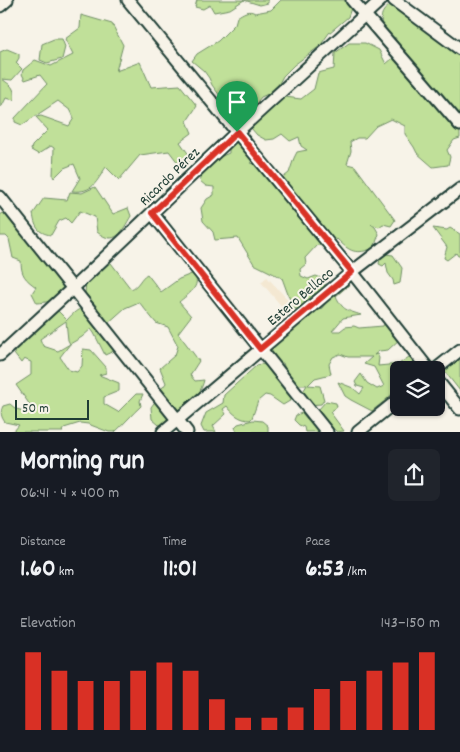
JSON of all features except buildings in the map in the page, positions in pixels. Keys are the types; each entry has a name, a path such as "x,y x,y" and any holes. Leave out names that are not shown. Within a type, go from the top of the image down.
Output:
{"street":[{"path":"0,6 7,0"},
{"path":"128,0 352,272 422,361"},
{"path":"352,0 460,125"},
{"name":"Ricardo Pérez","path":"0,356 237,132 381,0"},
{"path":"394,0 460,49"},
{"name":"Estero Bellaco","path":"163,432 352,272 460,189"},
{"path":"0,197 187,432"},
{"path":"152,213 326,432"},
{"path":"445,362 460,350"},
{"path":"445,390 460,408"},
{"path":"358,432 390,406"}],"shaded area":[{"path":"267,277 290,302 283,308 261,282"}],"green space":[{"path":"197,0 244,0 230,9 214,12 210,5 203,9 195,7"},
{"path":"244,0 268,0 268,3 260,5"},
{"path":"281,0 352,0 353,2 348,17 329,33 320,46 294,65 283,76 275,91 261,97 251,110 238,121 231,118 227,112 226,104 209,78 192,61 197,54 218,41 235,24 237,17 248,11 255,13 271,10"},
{"path":"392,4 434,21 436,27 449,32 460,49 460,138 454,140 447,150 450,157 448,165 433,167 417,153 405,134 405,126 391,119 376,126 365,138 357,138 350,142 351,151 347,164 355,166 395,220 391,226 383,224 379,227 371,224 379,234 374,248 368,250 354,251 337,239 328,247 317,245 305,258 306,264 300,269 301,276 308,279 316,276 326,280 323,292 313,294 311,302 301,311 293,308 282,278 254,264 238,238 215,240 213,232 203,221 201,208 207,199 214,195 214,187 206,186 200,181 199,170 213,160 229,153 229,146 237,139 257,158 250,163 268,169 276,183 289,173 297,152 307,150 301,146 299,137 290,141 282,134 274,139 266,140 257,135 251,128 253,114 269,100 285,97 301,99 314,89 318,73 334,69 335,53 349,43 365,43 379,50 386,64 399,53 394,46 396,38 382,31 383,12"},
{"path":"81,15 112,24 123,45 116,71 140,62 151,87 180,85 197,106 187,121 192,133 180,142 192,159 182,168 169,151 140,155 119,180 106,167 96,182 89,188 72,191 80,178 74,164 64,168 54,178 54,148 51,146 38,154 31,150 32,146 48,130 36,117 41,116 69,126 74,118 71,111 58,101 22,125 15,122 15,118 47,84 40,75 25,80 22,74 23,70 35,60 51,66 73,55 65,39 80,28"},
{"path":"54,39 62,39 65,47 62,59 47,63 40,60 42,44"},
{"path":"7,49 19,54 16,63 22,69 12,80 2,79 13,89 14,100 6,98 0,107 0,52"},
{"path":"95,187 113,214 128,208 131,216 118,235 109,238 97,232 95,217 80,211 71,223 66,218 59,221 51,235 40,231 33,214 44,198 67,200 70,192 82,193"},
{"path":"6,211 69,281 53,300 37,303 32,293 36,287 24,276 21,261 13,258 9,239 6,236 0,236 0,215"},
{"path":"433,228 447,230 450,228 460,234 460,256 456,253 447,260 444,258 447,247"},
{"path":"386,254 393,255 402,268 400,283 394,285 388,273 386,263 383,266 379,264 380,259"},
{"path":"107,263 111,263 131,289 147,274 161,292 179,279 194,273 196,282 193,290 179,302 191,316 178,333 199,361 190,375 195,381 204,380 194,400 165,424 159,425 152,419 151,407 157,399 157,392 166,383 160,368 175,355 178,346 168,327 156,323 139,302 125,308 107,324 116,350 105,355 91,329 70,344 60,357 69,370 77,372 82,366 83,349 91,350 106,367 106,373 99,375 119,383 119,391 104,397 104,404 118,412 136,394 143,394 140,401 141,406 115,432 80,423 64,428 63,432 8,432 14,431 19,425 5,422 1,414 3,406 10,404 16,409 24,411 30,405 16,385 31,375 31,362 24,359 21,363 14,354 16,345 54,310 58,311 67,320 80,309 98,308 85,293 86,282","holes":["66,321 70,344 58,351 43,346 40,339"]},
{"path":"350,284 336,296 341,305 361,315 343,318 332,331 340,331 345,327 354,326 359,328 383,326 387,319 401,338 388,350 379,351 374,355 377,354 379,358 378,366 390,365 390,396 372,411 345,396 338,382 353,388 360,394 364,388 357,386 355,382 361,374 367,383 377,389 384,386 374,367 364,364 372,357 348,357 340,354 333,357 329,364 331,374 315,378 308,385 320,386 324,400 321,404 308,405 301,395 307,385 293,385 288,379 283,363 275,362 263,349 277,342 301,319 322,308 332,295 344,285"},
{"path":"460,354 460,391 445,372 445,366"},
{"path":"409,357 418,361 403,361"},
{"path":"257,365 269,366 294,395 293,399 283,405 270,396 265,395 258,401 250,420 237,416 227,406 223,409 226,414 213,426 216,432 204,432 201,426 206,413 223,403 224,395"},
{"path":"326,401 336,403 337,407 330,412 344,431 337,432 325,421 321,422 319,432 305,432 304,427 294,420 296,415 302,413 307,419 311,418"},
{"path":"253,420 262,421 268,426 268,432 237,432 235,427 238,424"}],"route":[{"path":"237,132 352,272 260,349 152,213 237,132"}]}
